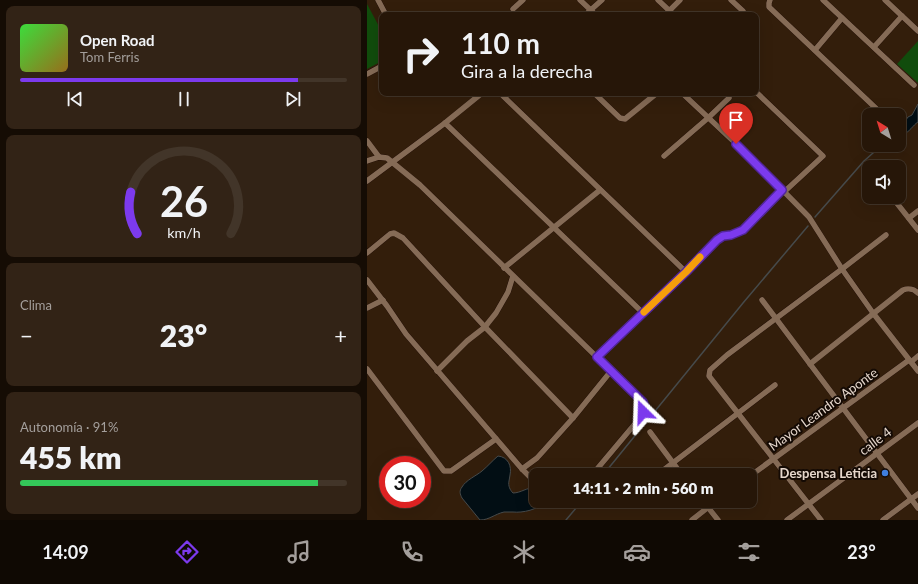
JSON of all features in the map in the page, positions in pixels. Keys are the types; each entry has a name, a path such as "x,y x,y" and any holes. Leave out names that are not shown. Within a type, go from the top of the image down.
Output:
{"street":[{"path":"378,0 384,12"},
{"path":"513,9 523,0"},
{"path":"580,0 591,10"},
{"path":"589,12 602,0"},
{"path":"658,0 666,12"},
{"path":"668,12 680,0"},
{"path":"731,0 743,11 742,12"},
{"path":"770,0 769,7 876,108"},
{"path":"823,0 914,85"},
{"path":"885,0 918,31"},
{"path":"874,47 902,16"},
{"path":"815,50 842,18"},
{"path":"367,74 379,68"},
{"path":"597,357 686,272 717,240 723,236 731,235 743,230 783,191 823,156 759,95"},
{"path":"367,181 445,123 478,96"},
{"path":"503,96 686,272"},
{"path":"597,96 620,118 625,119 653,96"},
{"path":"685,96 746,153 809,217 842,269 873,313 918,371"},
{"path":"664,156 729,98"},
{"path":"445,123 643,313"},
{"path":"367,141 379,157"},
{"path":"367,161 379,157 387,158 391,163 420,185 643,402 645,407 639,419 598,468"},
{"path":"504,268 600,190"},
{"path":"898,204 918,230"},
{"path":"909,218 918,212"},
{"path":"367,253 390,234 394,233 403,238 485,327 573,418"},
{"path":"821,520 709,376 710,370 727,355 886,235"},
{"path":"437,370 467,341 485,327 496,313 508,292 513,276"},
{"path":"367,280 383,300 406,334 529,476"},
{"path":"810,364 903,290 908,288 918,293"},
{"path":"367,308 383,300"},
{"path":"762,300 918,508"},
{"name":"Mayor Leandro Aponte","path":"757,471 843,408 918,356"},
{"path":"367,369 444,471 451,470 496,439"},
{"path":"522,469 537,458 573,418 611,371"},
{"path":"666,468 775,385"},
{"name":"calle 4","path":"787,520 918,423"},
{"path":"649,432 677,468"},
{"path":"883,520 918,494"},
{"path":"692,520 707,508"},
{"path":"709,508 718,520"}],"green space":[{"path":"367,4 379,26 379,63 367,69"},
{"path":"918,41 918,83 897,64"}],"shaded area":[{"path":"918,104 918,122 906,132 906,120 912,115"},
{"path":"498,456 507,460 510,465 510,489 513,493 529,488 529,508 536,508 521,512 504,512 480,520 462,498 460,490 466,482 482,471"}],"waterway":[{"path":"815,217 864,161 874,152"},
{"path":"609,468 743,303 808,226"},
{"path":"566,520 576,508"}],"slow traffic":[{"path":"644,312 700,257"}],"place":[{"name":"Despensa Leticia","path":"885,473"}],"route":[{"path":"643,412 645,407 643,402 597,357 686,272 717,240 723,236 731,235 743,230 782,190 736,144"}]}
